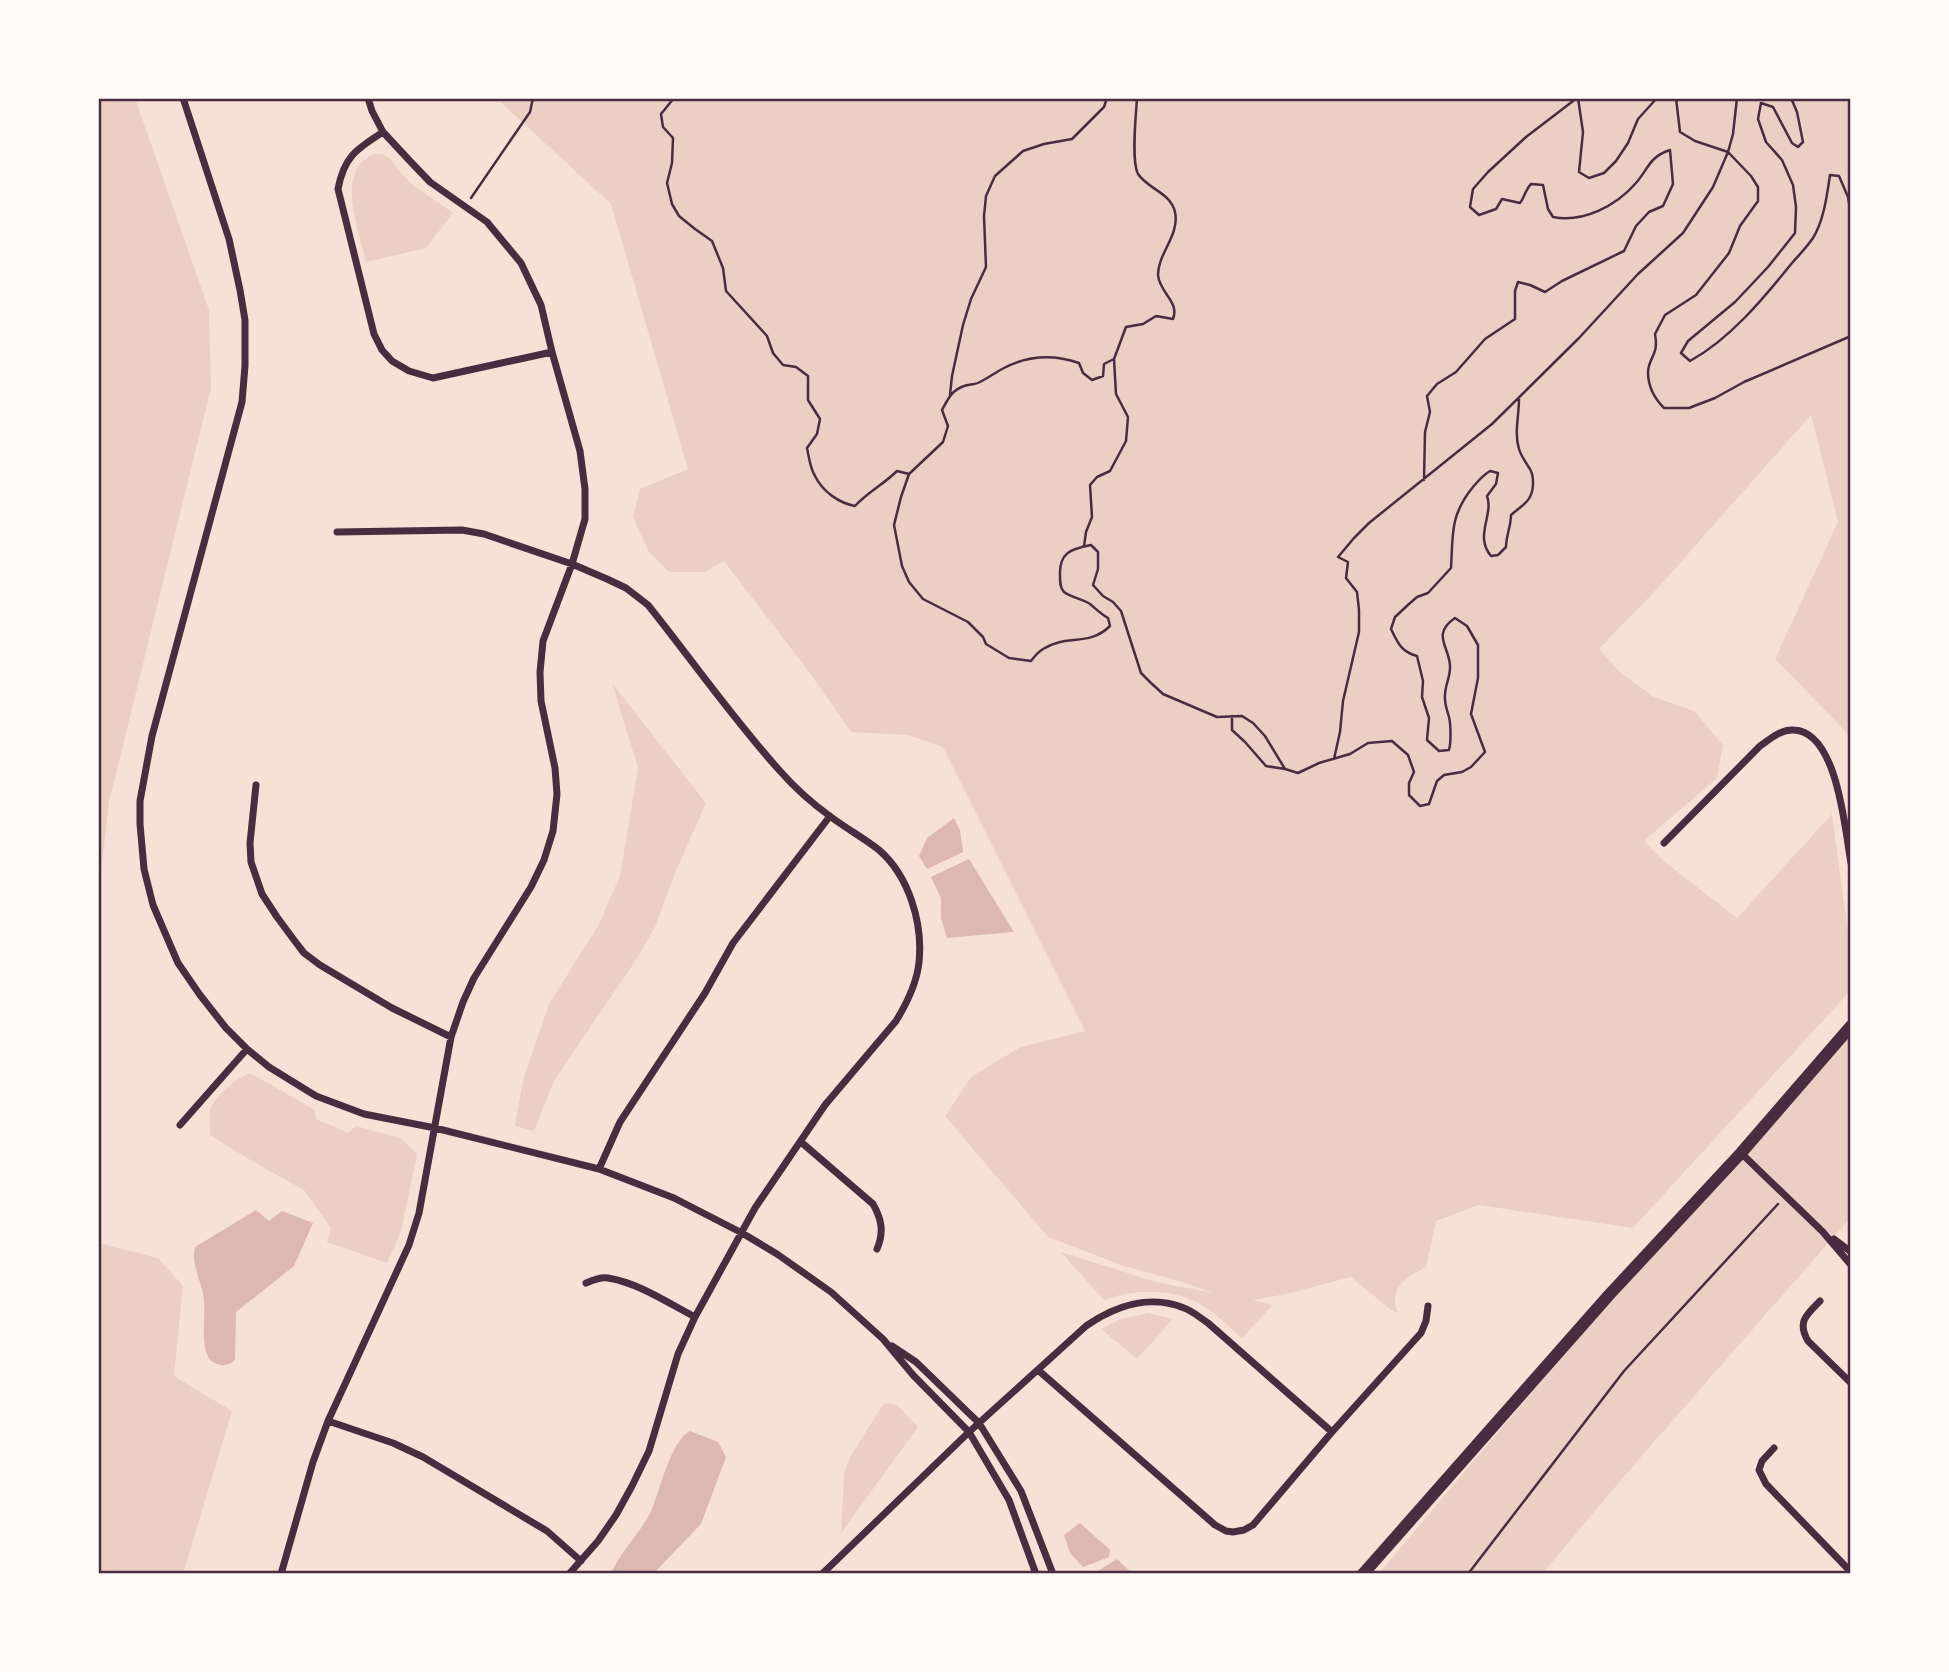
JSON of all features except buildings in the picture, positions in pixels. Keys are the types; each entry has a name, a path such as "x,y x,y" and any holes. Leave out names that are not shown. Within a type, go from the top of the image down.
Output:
{"main road":[{"path":"1363,1574 1609,1295 1741,1153 1851,1026"}],"street":[{"path":"183,98 229,239 245,320 245,366 242,402 152,736 141,801 144,869 153,905 178,963 219,1020 247,1049 297,1086 323,1099 364,1114 435,1128 599,1169 674,1198 777,1254 831,1292 883,1339 916,1362 979,1423 1021,1491 1053,1574"},
{"path":"281,1574 313,1462 328,1421 409,1245 419,1213 451,1037 463,1002 474,978 531,887 544,860 553,831 557,794 555,768 541,701 543,641 572,564 585,519 585,489 580,451 541,305 521,263 487,222 430,182 383,132 368,98"},
{"path":"383,132 350,156 338,189 374,334 382,350 392,361 409,371 433,378 552,352"},
{"path":"337,532 463,530 506,541 572,564 626,588 648,604 763,752 793,785 830,816 881,852 897,872 916,917 919,962 906,1005 896,1021 825,1105 755,1208 695,1317 678,1354 649,1451 616,1515 598,1541 569,1574"},
{"path":"1664,843 1768,740 1775,734 1793,730 1806,733 1821,746 1835,776 1851,863"},
{"path":"256,785 251,825 251,862 262,894 293,940 320,965 393,1009 451,1037"},
{"path":"599,1169 620,1122 705,993 733,943 830,816"},
{"path":"180,1125 247,1049"},
{"path":"801,1142 873,1204 882,1226 877,1249"},
{"path":"1741,1153 1822,1231 1851,1265"},
{"path":"1822,1231 1851,1252"},
{"path":"586,1283 606,1278 624,1283 642,1289 695,1317"},
{"path":"1819,1301 1805,1316 1804,1334 1851,1383"},
{"path":"822,1574 969,1432 1086,1326 1120,1307 1159,1302 1184,1308 1208,1322 1332,1432"},
{"path":"1038,1370 1214,1525 1233,1532 1244,1530 1260,1518 1332,1432 1421,1333 1428,1306"},
{"path":"883,1339 913,1375 969,1432 1009,1500 1035,1574"},
{"path":"328,1421 423,1457 547,1531 581,1561"},
{"path":"1774,1448 1762,1461 1759,1470 1766,1484 1851,1572"},
{"path":"831,1566 839,1574"}],"path":[{"path":"465,206 530,112 534,98"},
{"path":"674,98 661,114 663,127 673,138 672,163 667,183 673,204 679,216 712,241 723,268 726,291 767,336 773,353 783,365 796,367 808,376 808,400 820,419 817,434 807,448 814,476 831,495 843,503 855,506 866,494 897,471 909,474"},
{"path":"1107,98 1104,107 1072,139 1023,151 995,176 986,195 986,267 971,299 963,325 950,395 942,410 947,426 943,442 909,474 894,525 902,566 909,582 923,599 968,622 983,637 986,644 1009,659 1031,661 1042,649 1060,641 1088,640 1110,626 1108,618 1089,603 1063,591 1060,585 1059,563 1063,555 1091,545 1098,552 1098,569 1093,585 1121,611 1141,673 1163,694 1217,717 1242,716 1253,723 1265,736 1286,769"},
{"path":"1084,546 1091,517 1090,485 1097,477 1110,471 1126,441 1128,417 1116,394 1114,359 1126,327 1143,324 1156,316 1173,319 1175,314 1174,304 1161,288 1158,274 1175,229 1175,213 1171,201 1139,176 1134,165 1137,98"},
{"path":"1424,480 1425,432 1430,412 1427,396 1437,384 1456,372 1485,339 1515,319 1515,291 1518,282 1545,292 1624,251 1636,226 1649,212 1663,206 1673,184 1670,150 1656,154 1635,184 1621,197 1590,215 1565,219 1553,217 1548,209 1543,185 1531,184 1520,203 1502,199 1496,209 1479,215 1470,207 1473,189 1526,137 1577,98 1583,132 1578,172 1590,178 1604,173 1628,143 1638,119 1657,98"},
{"path":"1334,760 1343,701 1359,632 1357,592 1346,578 1348,562 1338,558 1369,523 1519,399 1638,274 1684,233 1713,187 1728,152 1737,98"},
{"path":"1791,98 1797,112 1802,142 1798,147 1792,143 1773,107 1761,103 1758,120 1766,142 1782,160 1793,185 1795,233 1735,302 1688,341 1681,352 1690,361 1705,353 1747,315 1779,280 1814,236 1826,203 1830,175 1839,176 1848,197 1851,215"},
{"path":"1678,99 1680,132 1695,141 1728,152 1758,187 1758,201 1740,226 1729,253 1696,295 1665,315 1655,334 1657,347 1648,372 1653,397 1664,408 1689,408 1851,336"},
{"path":"950,395 964,386 978,384 1005,367 1032,358 1060,356 1079,363 1083,373 1092,380 1103,376 1104,364 1114,359"},
{"path":"1232,716 1232,730 1266,766 1298,773 1319,762 1350,754 1368,743 1392,741 1408,755 1414,772 1409,783 1409,795 1420,806 1429,804 1437,781 1444,775 1462,772 1471,767 1485,751 1471,714 1478,678 1478,645 1467,626 1455,618 1447,624 1442,636 1451,665 1444,694 1445,708 1450,718 1451,742 1449,750 1439,751 1427,740 1429,718 1422,697 1423,681 1417,656 1407,654 1391,629 1395,617 1417,597 1428,593 1451,568 1454,518 1465,496 1481,476 1490,471 1498,473 1496,484 1487,496 1490,504 1483,530 1485,550 1490,556 1498,555 1506,547 1511,515 1527,504 1532,494 1533,475 1519,452 1516,433 1519,399"},
{"path":"1468,1574 1624,1371 1786,1196"}],"shaded area":[{"path":"98,98 135,98 209,310 211,388 109,802 98,899"},
{"path":"496,98 1851,98 1851,737 1775,659 1838,522 1811,415 1657,589 1599,649 1620,672 1654,697 1694,711 1723,745 1717,778 1644,841 1666,863 1737,918 1832,814 1851,955 1851,990 1633,1228 1479,1205 1436,1221 1426,1267 1406,1279 1397,1290 1395,1304 1398,1313 1351,1277 1253,1300 1273,1305 1242,1338 1200,1304 1177,1295 1140,1292 1104,1300 1061,1252 1156,1282 1214,1293 1124,1266 1048,1237 945,1116 972,1076 1021,1047 1085,1031 943,747 908,735 851,732 724,561 705,572 669,572 649,552 633,517 640,489 688,469 611,204"},
{"path":"374,154 388,157 410,183 453,213 426,248 366,262 355,219 352,188 355,174 362,162"},
{"path":"612,683 706,803 655,927 640,954 554,1081 534,1131 515,1126 523,1080 549,1004 598,926 620,876 638,768"},
{"path":"954,818 960,830 963,852 927,869 919,856 927,838"},
{"path":"969,859 1014,932 947,938 941,918 941,898 931,877"},
{"path":"1851,1029 1851,1217 1542,1574 1379,1574 1554,1368"},
{"path":"250,1073 315,1110 316,1119 348,1133 356,1126 400,1138 417,1154 401,1232 387,1263 327,1242 331,1228 304,1190 210,1135 210,1112 215,1100 232,1084"},
{"path":"256,1210 269,1221 282,1211 313,1223 294,1266 236,1312 235,1360 221,1365 210,1359 206,1353 204,1301 194,1260 195,1247"},
{"path":"98,1243 158,1258 183,1286 174,1376 232,1411 183,1574 98,1574"},
{"path":"1148,1313 1173,1319 1137,1359 1101,1329 1121,1319"},
{"path":"884,1403 897,1405 918,1427 841,1533 844,1474 850,1457"},
{"path":"690,1431 718,1442 726,1457 701,1524 653,1574 611,1574 648,1517 677,1444"},
{"path":"1080,1523 1110,1550 1109,1557 1083,1567 1070,1553 1064,1535"},
{"path":"1117,1559 1133,1574 1093,1574"}]}
